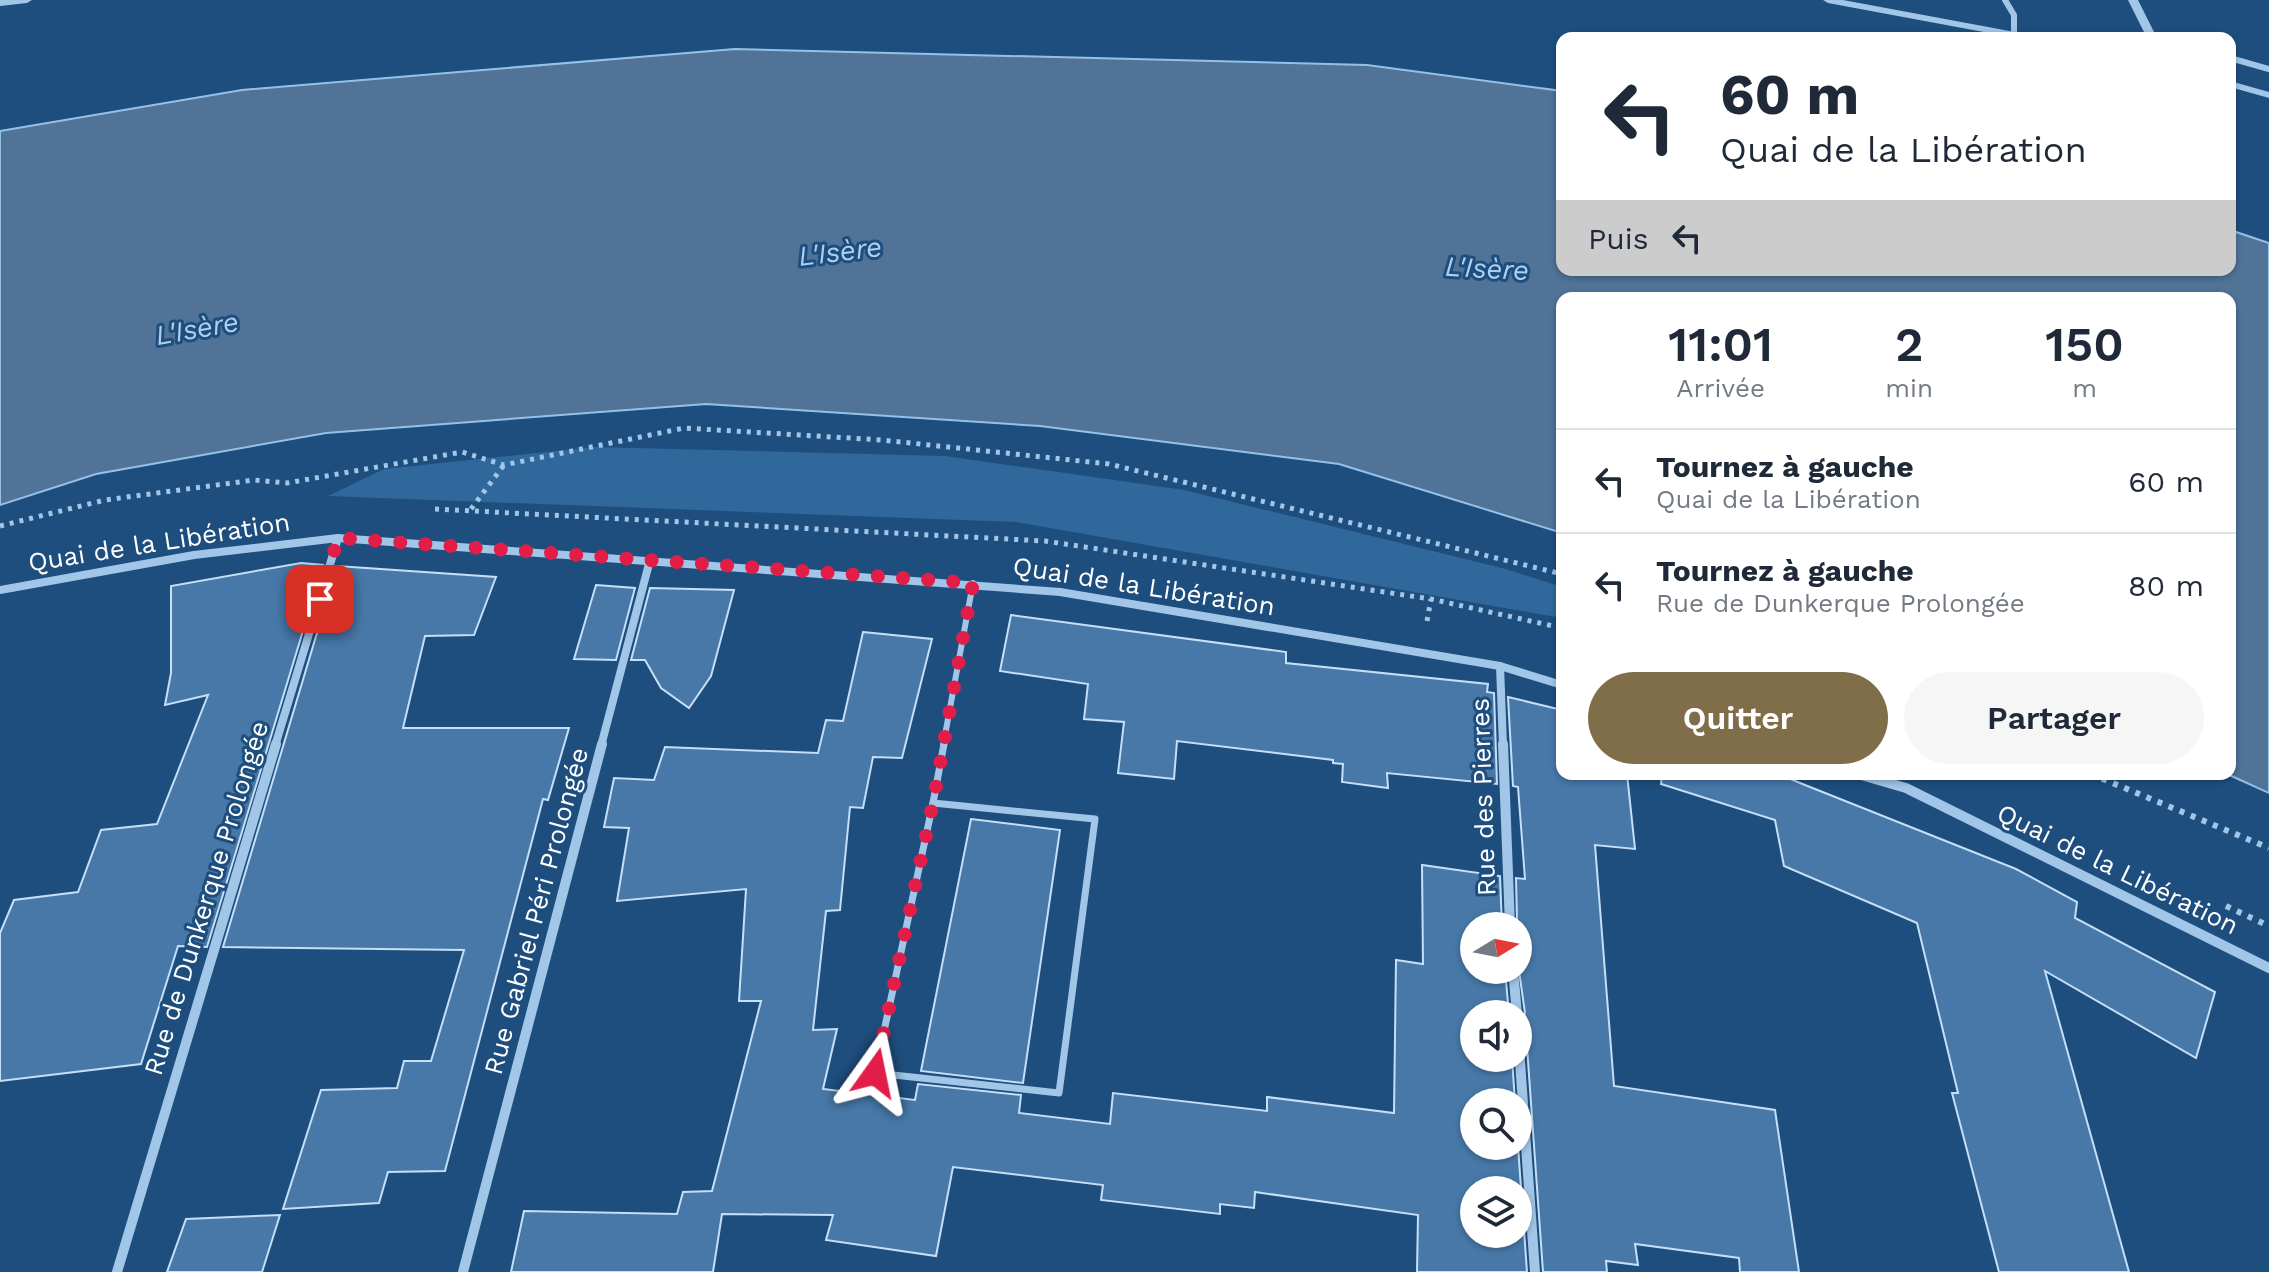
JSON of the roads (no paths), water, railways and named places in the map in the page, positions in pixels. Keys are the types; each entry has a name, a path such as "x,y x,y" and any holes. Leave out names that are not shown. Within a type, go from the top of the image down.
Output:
{"street":[{"path":"0,3 27,0"},
{"path":"1828,0 2003,32"},
{"path":"2005,0 2014,15 2014,32"},
{"path":"2133,0 2149,32"},
{"path":"2236,60 2269,69"},
{"path":"2236,86 2269,95"},
{"name":"Quai de la Libération","path":"0,590 194,555 338,538 973,583 1060,592 1500,666 1556,683"},
{"name":"Rue de Dunkerque Prolongée","path":"117,1272 338,538"},
{"name":"Rue Gabriel Péri Prolongée","path":"463,1272 650,560"},
{"name":"Rue des Pierres","path":"1500,666 1509,912"},
{"name":"Quai de la Libération","path":"1879,780 1906,788 2269,968"},
{"path":"1521,1072 1535,1272"}],"lane":[{"path":"2005,0 2014,0"},
{"path":"933,803 1095,819 1059,1093 875,1073 933,803 973,583"}],"water":[{"name":"L'Isère","path":"735,49 1367,65 1556,90 1556,276 2236,276 2236,232 2269,243 2269,793 2236,778 2236,292 1556,292 1556,531 1339,464 1040,426 706,404 326,433 96,474 0,505 0,131 242,90"}]}
